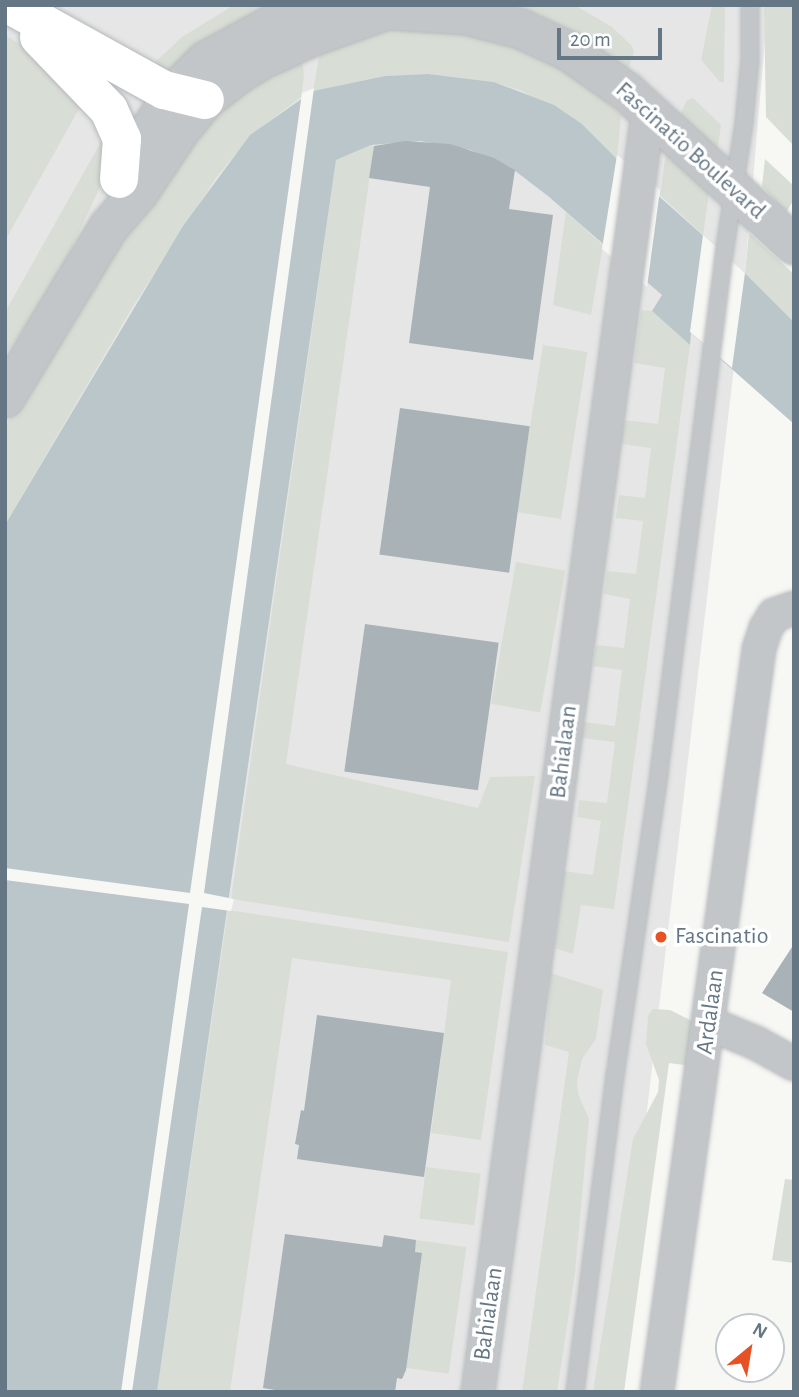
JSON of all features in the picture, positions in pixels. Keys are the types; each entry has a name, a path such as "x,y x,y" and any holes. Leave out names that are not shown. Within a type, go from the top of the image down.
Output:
{"highway":[{"path":"9,5 132,75 190,96"},
{"path":"9,5 109,110 124,150 119,179"}],"street":[{"name":"Fascinatio Boulevard","path":"5,398 108,228 139,192 206,61 225,48 278,22 313,10 342,5 384,11 440,11 520,29 592,65 733,187 794,245"},
{"name":"Fascinatio Boulevard","path":"108,228 119,179 190,96 314,36 384,11"},
{"name":"Bahialaan","path":"478,1392 648,112"},
{"name":"Ardalaan","path":"657,1392 710,1024 759,649 774,615 794,608"},
{"path":"710,1024 756,1043 794,1064"}],"lane":[{"path":"575,1392 711,350 749,82 750,5"}],"shaded area":[{"name":"Fascinatio","path":"5,5 768,5 745,273 614,1392 5,1392"},
{"path":"234,5 289,5 172,76 150,67 182,37"},
{"path":"509,5 574,5 612,27 632,46 634,52 628,70 572,31 537,14"},
{"path":"712,5 725,5 724,82 720,82 701,60"},
{"path":"764,5 794,5 794,146 766,117"},
{"path":"412,27 488,37 541,55 599,93 621,116 617,159 582,124 522,91 494,82 428,74 385,76 313,91 321,46 394,28"},
{"path":"5,35 24,47 84,100 5,241"},
{"path":"302,53 304,76 301,97 250,136 216,178 132,308 5,525 5,427 167,160 202,117"},
{"path":"428,74 494,82 554,105 582,124 617,159 745,273 794,322 794,424 691,333 690,345 652,311 662,295 548,196 510,167 471,150 420,141 371,145 336,160 157,1392 5,1392 5,525 183,226 250,135 313,91 385,76"},
{"path":"693,98 721,125 717,154 680,115 687,100"},
{"path":"105,141 106,166 101,185 53,288 5,354 5,312 101,142"},
{"path":"374,146 286,764 478,808 490,777 535,776 509,942 231,899 336,160"},
{"path":"666,152 710,187 703,235 660,195"},
{"path":"765,159 794,186 794,199 786,213 762,186"},
{"path":"566,212 603,245 591,315 553,305"},
{"path":"749,233 794,274 794,322 745,273"},
{"path":"641,310 652,311 690,345 614,909 581,905 573,954 555,948 564,871 593,875 601,821 577,817 579,800 607,803 615,742 582,738 584,722 615,726 622,670 593,666 596,645 624,648 630,599 604,594 607,571 636,574 643,521 616,518 619,495 645,498 651,448 621,444 624,420 658,424 665,368 634,363"},
{"path":"543,345 587,352 561,519 517,512"},
{"path":"516,562 565,571 540,712 491,704"},
{"path":"228,910 508,952 481,1140 431,1133 451,980 292,958 230,1392 157,1392"},
{"path":"551,973 603,990 596,1039 582,1059 577,1080 578,1094 589,1119 575,1273 557,1392 522,1392 569,1052 545,1045"},
{"path":"653,1009 670,1010 698,1024 692,1066 669,1063 624,1392 593,1392 633,1139 658,1092 659,1080 646,1044 648,1016"},
{"path":"426,1167 481,1174 474,1225 420,1219"},
{"path":"785,1179 794,1180 794,1263 772,1260"},
{"path":"416,1240 467,1247 449,1374 398,1367"}],"pier":[{"path":"314,88 204,893 234,899 231,911 202,907 132,1392 121,1392 189,904 5,880 5,868 190,893 302,93"},
{"path":"617,155 660,190 647,287 602,249"},
{"path":"703,235 745,273 732,368 690,332"}],"building":[{"path":"405,141 450,144 494,158 515,170 509,209 553,215 533,360 409,343 430,187 369,178 374,146"},
{"path":"400,408 530,426 509,573 379,555"},
{"path":"365,624 499,643 478,790 344,772"},
{"path":"794,944 794,1012 762,993"},
{"path":"317,1015 444,1033 424,1177 297,1159 299,1145 295,1144 301,1110 304,1111"},
{"path":"285,1234 382,1247 384,1235 416,1240 415,1252 422,1253 406,1370 402,1379 397,1378 395,1392 287,1392 263,1388"}],"place":[{"name":"Fascinatio","path":"661,937"}]}
